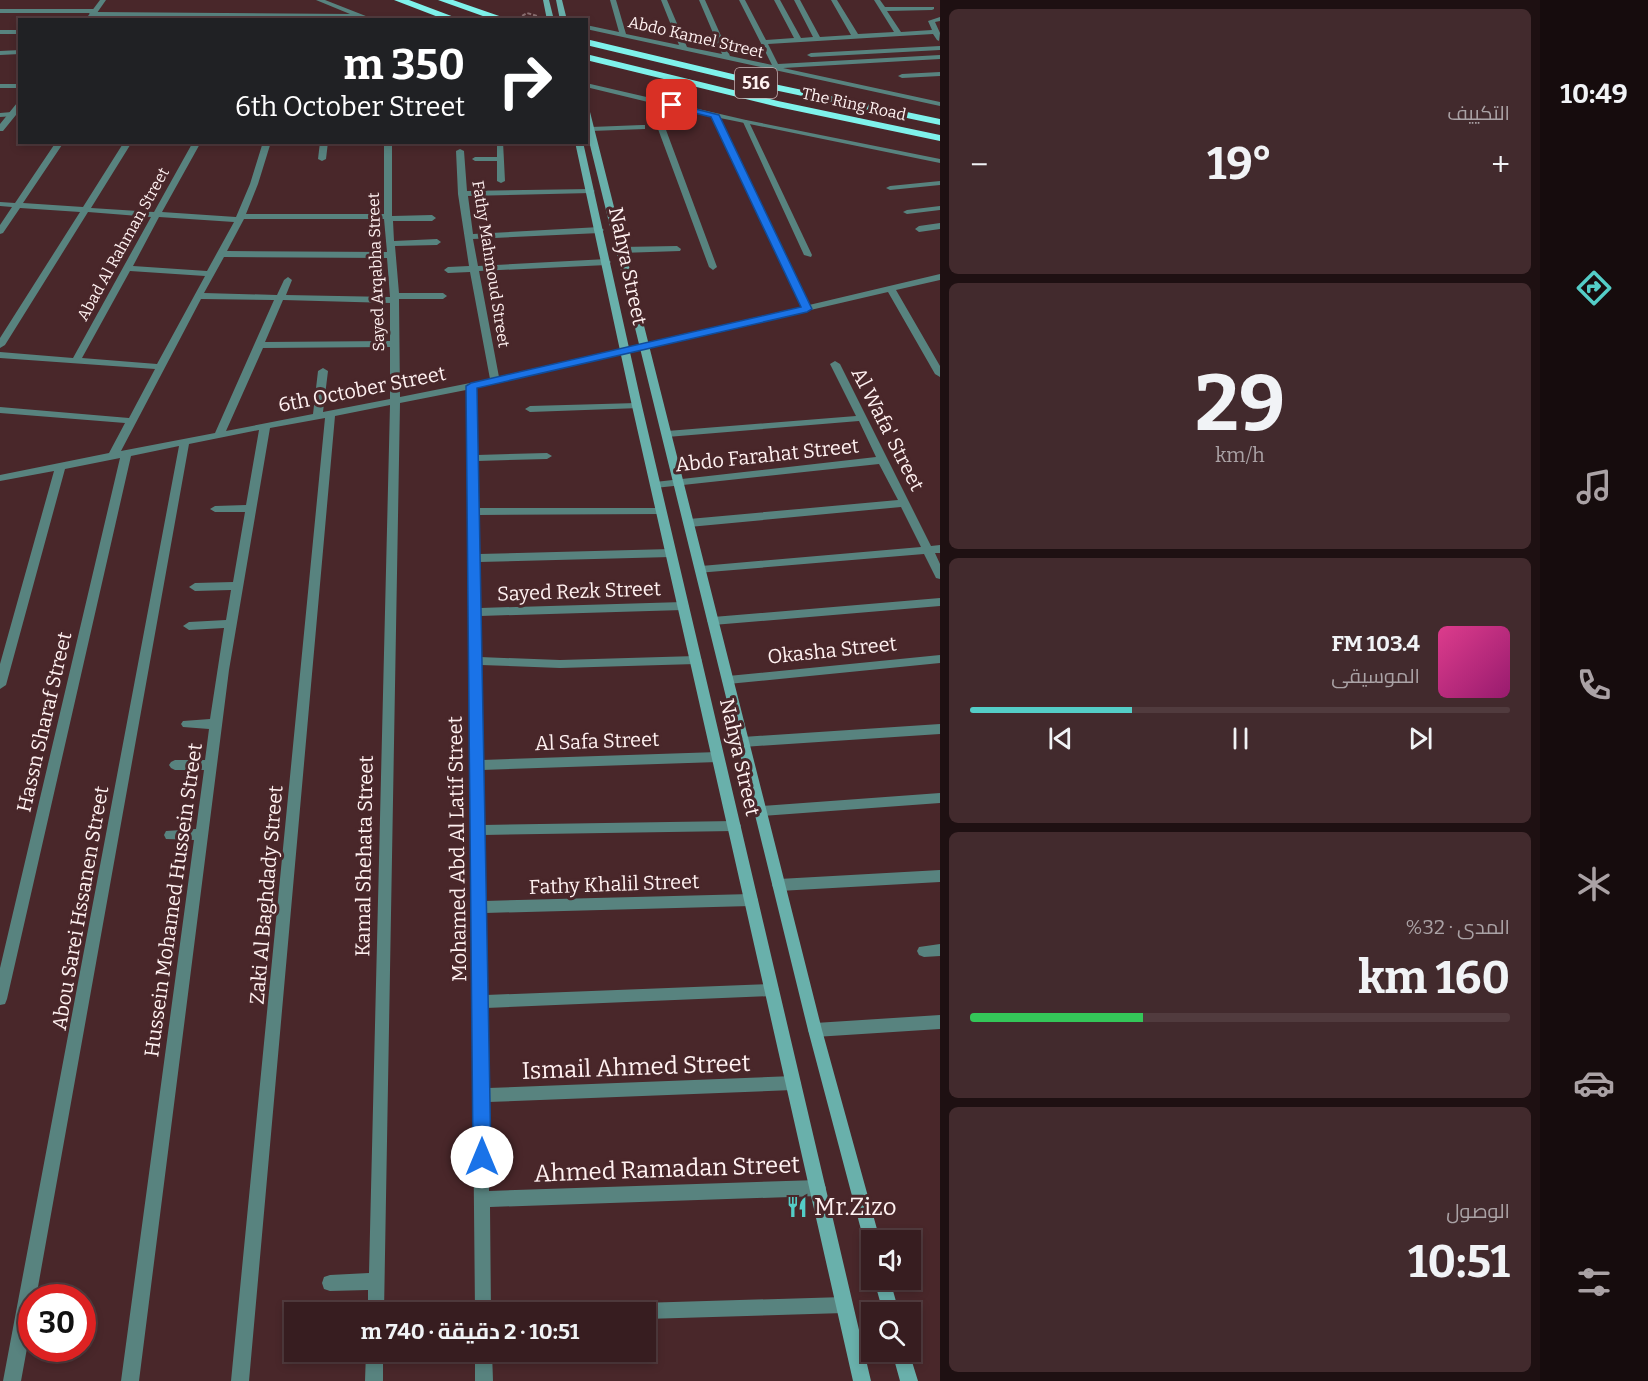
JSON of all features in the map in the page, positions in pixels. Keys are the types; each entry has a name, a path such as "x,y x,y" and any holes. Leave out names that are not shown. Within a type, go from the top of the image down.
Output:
{"highway":[{"path":"399,0 451,18"},
{"path":"443,0 500,18"},
{"name":"The Ring Road","path":"588,42 774,87 940,122"},
{"name":"The Ring Road","path":"590,58 690,84 940,138"}],"main road":[{"path":"546,0 550,18"},
{"path":"559,0 564,18"},
{"name":"Nahya Street","path":"588,119 815,1030 869,1230"},
{"name":"Nahya Street","path":"579,144 655,485 862,1381"},
{"path":"595,212 611,212"},
{"path":"904,1362 909,1381"}],"street":[{"path":"91,15 103,0"},
{"path":"319,0 368,18"},
{"path":"613,0 623,33"},
{"path":"664,0 684,48"},
{"path":"702,0 727,58"},
{"path":"742,0 777,68 940,57"},
{"path":"777,0 799,40"},
{"path":"797,0 818,39"},
{"path":"834,0 856,37"},
{"path":"877,0 899,34"},
{"path":"764,42 899,34 938,36 931,22 938,20 927,0"},
{"path":"884,9 932,8"},
{"path":"0,11 91,15 363,16"},
{"name":"Abdo Kamel Street","path":"588,27 623,33 940,104"},
{"path":"0,32 18,32"},
{"path":"811,56 940,48"},
{"path":"0,52 18,52"},
{"path":"902,76 940,74"},
{"path":"588,85 746,122 940,161"},
{"path":"0,86 18,86"},
{"path":"651,100 713,267"},
{"path":"0,129 18,107"},
{"path":"0,115 12,114"},
{"path":"715,115 807,309"},
{"path":"591,129 642,127"},
{"path":"0,231 59,144"},
{"path":"0,345 127,144"},
{"name":"Abad Al Rahman Street","path":"76,360 196,144"},
{"path":"113,456 240,218 266,144"},
{"path":"322,159 324,144"},
{"name":"Sayed Arqabha Street","path":"388,144 388,218 392,244 395,401"},
{"name":"Fathy Mahmoud Street","path":"460,151 462,194 468,237 495,381"},
{"path":"890,188 940,183"},
{"path":"462,194 591,192"},
{"path":"0,204 157,215 240,218 432,218"},
{"path":"908,212 940,208"},
{"path":"919,229 940,226"},
{"path":"468,237 600,230"},
{"path":"392,244 437,242"},
{"path":"621,250 677,249"},
{"path":"221,254 392,255"},
{"path":"448,270 607,262"},
{"path":"128,268 211,274"},
{"name":"6th October Street","path":"0,478 495,381 940,277"},
{"path":"219,435 288,280"},
{"path":"891,289 940,374"},
{"path":"199,296 280,298 443,296"},
{"path":"258,345 394,344"},
{"path":"0,355 162,367"},
{"name":"Al Wafa' Street","path":"835,364 940,575"},
{"name":"Zaki Al Baghdady Street","path":"240,1381 324,415 323,371"},
{"name":"Mohamed Abd Al Latif Street","path":"471,386 483,1302"},
{"name":"Kamal Shehata Street","path":"376,1302 395,401"},
{"path":"530,409 637,406"},
{"path":"0,410 133,421"},
{"path":"667,434 863,418"},
{"name":"Hussein Mohamed Hussein Street","path":"130,1381 216,724 265,426"},
{"name":"Abou Sarei Hssanen Street","path":"12,1381 185,441"},
{"name":"Hassn Sharaf Street","path":"0,999 126,454"},
{"path":"473,458 547,456"},
{"name":"Abdo Farahat Street","path":"655,485 884,460"},
{"path":"0,685 60,467"},
{"path":"689,523 905,503"},
{"path":"215,509 251,508"},
{"path":"474,512 661,511"},
{"path":"701,570 940,549"},
{"path":"475,558 671,553"},
{"path":"195,587 237,586"},
{"path":"713,621 940,602"},
{"name":"Sayed Rezk Street","path":"475,612 683,606"},
{"path":"189,626 231,624"},
{"name":"Okasha Street","path":"728,680 940,659"},
{"path":"476,661 560,664 696,660"},
{"path":"187,724 216,724"},
{"path":"743,742 940,729"},
{"name":"Al Safa Street","path":"477,765 718,758"},
{"path":"175,765 211,765"},
{"path":"760,811 940,798"},
{"path":"478,830 734,826"},
{"path":"171,835 202,834"},
{"path":"779,885 940,876"},
{"name":"Fathy Khalil Street","path":"479,907 751,900"},
{"path":"924,951 940,950"},
{"path":"480,1002 772,990"},
{"path":"815,1030 940,1022"},
{"name":"Ismail Ahmed Street","path":"481,1095 793,1083"},
{"name":"Ahmed Ramadan Street","path":"482,1199 818,1188"},
{"path":"330,1283 376,1281"},
{"path":"656,1311 844,1305"},
{"path":"374,1381 375,1362"},
{"path":"484,1362 484,1381"}],"lane":[{"path":"746,122 808,255"},
{"path":"500,144 501,182"},
{"path":"475,159 501,159"}],"place":[{"name":"Mr.Zizo","path":"797,1207"}],"route":[{"path":"482,1157 471,386 807,309 715,115 672,105"}]}
